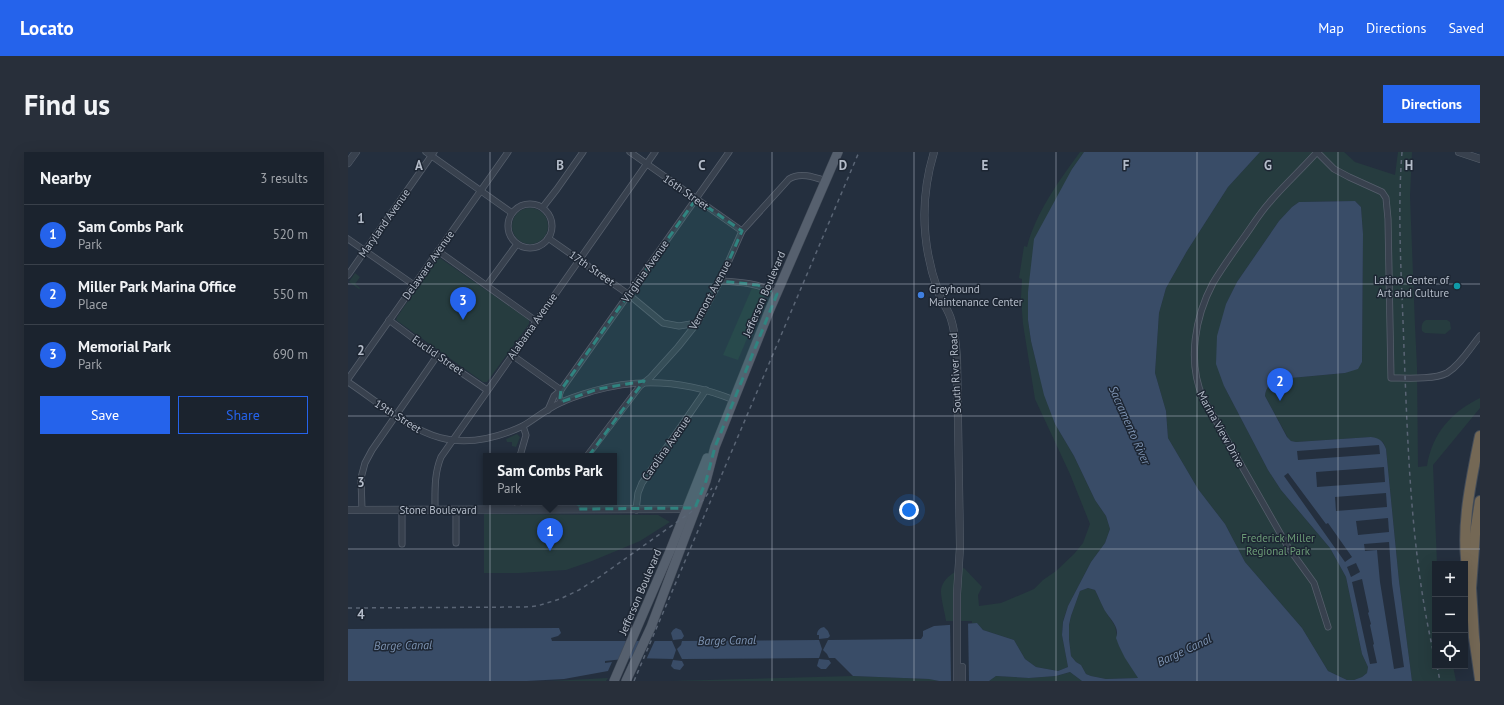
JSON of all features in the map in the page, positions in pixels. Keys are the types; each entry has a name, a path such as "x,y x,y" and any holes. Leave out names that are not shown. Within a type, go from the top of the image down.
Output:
{"highway":[{"path":"1471,588 1466,565 1466,534 1471,483 1480,436"},
{"path":"1480,501 1475,534 1471,588 1474,637 1480,679"}],"main road":[{"name":"Jefferson Boulevard","path":"614,681 691,508 706,481 715,447 777,294 838,152"},
{"name":"Jefferson Boulevard","path":"626,681 651,627 691,508"}],"street":[{"path":"426,152 433,154 512,213"},
{"name":"Delaware Avenue","path":"348,379 508,152"},
{"path":"543,207 558,189 583,152"},
{"name":"16th Street","path":"630,152 742,231"},
{"name":"Alabama Avenue","path":"435,510 436,470 441,457 655,152"},
{"name":"Virginia Avenue","path":"548,410 554,396 561,390 729,152"},
{"name":"South River Road","path":"934,152 928,173 926,188 924,230 930,264 938,292 951,318 955,336 960,547 958,577 962,681"},
{"path":"1317,152 1334,169 1382,192 1386,198 1388,219 1391,378 1435,377 1446,373 1461,360 1480,336"},
{"name":"Marina View Drive","path":"1317,152 1263,210 1217,277 1200,318 1194,358 1196,379 1203,398 1288,547 1314,584 1328,627"},
{"path":"1460,152 1480,159"},
{"path":"348,163 354,153"},
{"name":"Maryland Avenue","path":"348,275 433,154"},
{"name":"Vermont Avenue","path":"589,453 640,386 678,347 697,323 720,280 742,231 793,176 808,176 826,181"},
{"path":"528,203 543,207 550,216 552,223 552,231 548,238 543,244 536,247 528,248 517,244 508,231 508,224 512,213 520,205 528,203"},
{"name":"17th Street","path":"548,238 628,294 663,323 679,326 697,323"},
{"path":"348,239 414,286"},
{"path":"487,285 517,244"},
{"path":"438,251 536,321"},
{"path":"720,280 758,285 777,294"},
{"name":"Euclid Street","path":"389,320 437,356 487,390"},
{"path":"512,355 561,390 559,396 561,402 598,389 645,382 679,384 706,390 734,400"},
{"path":"362,510 361,478 365,463 372,450 437,356"},
{"name":"19th Street","path":"348,382 395,416 423,432 452,440 486,439 523,426"},
{"name":"Carolina Avenue","path":"636,510 638,492 642,483 706,390"},
{"name":"Virginia Avenue","path":"523,426 561,402"},
{"path":"521,453 526,435 523,426"},
{"name":"Stone Boulevard","path":"348,510 456,510 518,506 578,506 636,510 691,508"},
{"path":"402,510 402,544"},
{"path":"456,510 456,543"},
{"name":"South River Road","path":"957,681 959,594"}],"highlighted area":[{"path":"696,199 742,231 720,281 758,285 777,294 715,447 706,481 695,508 578,509 582,465 644,381 598,389 561,402 560,398 561,390"}],"green space":[{"path":"1080,152 1084,152 1072,169 1028,292 1028,320 1031,341 1055,424 1074,456 1095,500 1106,516 1110,529 1105,543 1091,562 1068,606 1063,621 1062,635 1068,667 1058,671 1036,667 1025,659 1014,640 983,630 977,623 972,623 972,621 946,621 941,592 943,583 946,579 953,573 964,568 982,587 978,595 979,606 1001,603 1034,589 1074,554 1083,543 1090,524 1070,474 1035,399 1023,324 1021,298 1022,279 1019,278 1024,246 1027,247 1036,221 1049,197"},
{"name":"Frederick Miller Regional Park","path":"1260,152 1344,152 1355,162 1395,175 1398,152 1412,152 1410,196 1417,367 1418,467 1427,466 1433,444 1444,425 1460,410 1480,398 1480,408 1433,465 1437,561 1432,561 1432,669 1454,669 1456,681 1412,681 1399,581 1386,449 1383,442 1371,437 1296,442 1291,441 1265,396 1266,390 1270,385 1280,379 1345,373 1362,362 1363,234 1361,207 1355,201 1299,202 1279,221 1237,282 1226,304 1224,386 1268,470 1281,490 1330,548 1346,577 1362,654 1368,667 1367,673 1354,680 1347,680 1328,671 1302,628 1245,562 1225,524 1198,489 1168,438 1166,411 1155,373 1159,313 1166,288 1187,251 1228,187"},
{"path":"534,208 543,213 547,219 547,233 543,239 534,244 526,244 517,239 513,233 512,222 517,213 523,209"},
{"path":"440,258 529,320 529,324 487,382 483,382 396,320 437,259"},
{"path":"355,273 360,277 355,284 360,288 359,289 349,282"},
{"path":"752,288 763,291 764,298 738,360 723,355"},
{"path":"1426,320 1447,320 1450,322 1451,329 1445,334 1425,333 1422,331 1422,327"},
{"path":"517,434 520,437 516,447 512,446 512,442 507,442 506,439"},
{"path":"484,514 658,515 670,522 640,541 566,570 519,573 484,573"},
{"path":"1088,588 1095,590 1104,609 1115,626 1119,646 1138,678 1106,679 1091,676 1086,674 1081,665 1071,656 1069,625 1071,616 1080,591"},
{"path":"1070,672 1082,681 989,681 996,676 1029,678 1056,676"},
{"path":"853,676 930,679 939,681 670,681"},
{"path":"608,678 606,681 550,681"}],"water":[{"path":"1084,152 1260,152 1228,187 1187,251 1166,288 1159,313 1155,373 1166,411 1168,438 1198,489 1225,524 1245,562 1302,628 1328,671 1347,680 1354,680 1362,677 1367,673 1368,667 1362,654 1346,577 1330,548 1281,490 1268,470 1224,386 1216,364 1217,336 1226,304 1237,282 1279,221 1299,202 1355,201 1361,207 1363,234 1362,362 1358,369 1345,373 1280,379 1270,385 1266,390 1265,396 1287,437 1291,441 1296,442 1371,437 1379,439 1385,446 1399,581 1412,681 1082,681 1070,672 1056,676 1029,678 996,676 989,681 939,681 929,679 853,676 835,658 829,658 823,650 828,640 921,639 923,636 923,631 934,626 977,623 983,630 1014,640 1025,659 1036,667 1058,671 1068,667 1062,635 1063,622 1068,606 1091,562 1105,543 1110,529 1106,516 1095,500 1074,456 1055,424 1044,395 1031,341 1028,320 1028,292 1034,239 1072,169","holes":["1088,588 1095,590 1105,611 1117,630 1116,638 1119,646 1138,678 1106,679 1091,676 1086,674 1081,665 1071,656 1069,625 1080,591"]},
{"path":"824,627 830,636 828,638 819,639 819,635 817,635 818,631"},
{"name":"Barge Canal","path":"559,628 561,633 558,636 551,638 552,641 672,641 676,650 673,659 633,658 605,661 605,663 612,662 608,671 564,679 527,681 348,681 348,629"},
{"path":"676,628 681,630 684,636 682,639 673,640 671,633"},
{"path":"819,640 822,649 819,658 682,659 677,649 681,645 682,641"},
{"path":"819,659 829,660 831,663 826,669 821,669 817,666"},
{"path":"673,660 682,661 684,665 680,670 674,669 671,666"}],"pier":[{"path":"1379,445 1380,454 1298,460 1297,451"},
{"path":"1384,467 1385,482 1317,487 1316,472"},
{"path":"1288,473 1326,524 1328,523 1352,557 1345,562 1284,476"},
{"path":"1386,493 1387,507 1336,511 1335,497"},
{"path":"1388,518 1389,532 1358,535 1356,521"},
{"path":"1389,542 1392,584 1404,667 1394,669 1380,582 1377,550 1365,551 1364,544"},
{"path":"1356,563 1360,572 1351,577 1347,567"},
{"path":"1362,579 1377,663 1370,664 1352,582"},
{"path":"968,621 969,681 951,681 950,623"},
{"path":"656,638 646,660 634,660 642,639"}],"railway":[{"path":"634,681 859,152"},
{"path":"1402,152 1400,250 1409,466 1416,544 1427,621 1432,645"},
{"path":"348,608 524,607 537,606 560,599 579,590 598,578 691,512 704,499 712,488"},
{"path":"1438,669 1440,681"}],"place":[{"name":"Latino Center of Art and Culture","path":"1457,286"},
{"name":"Greyhound Maintenance Center","path":"921,295"},
{"name":"Memorial Park","path":"463,320"},
{"name":"Miller Park Marina Office","path":"1280,401"},
{"name":"Sam Combs Park","path":"550,551"}],"water label":[{"name":"Sacramento River","path":"1130,425"}]}
